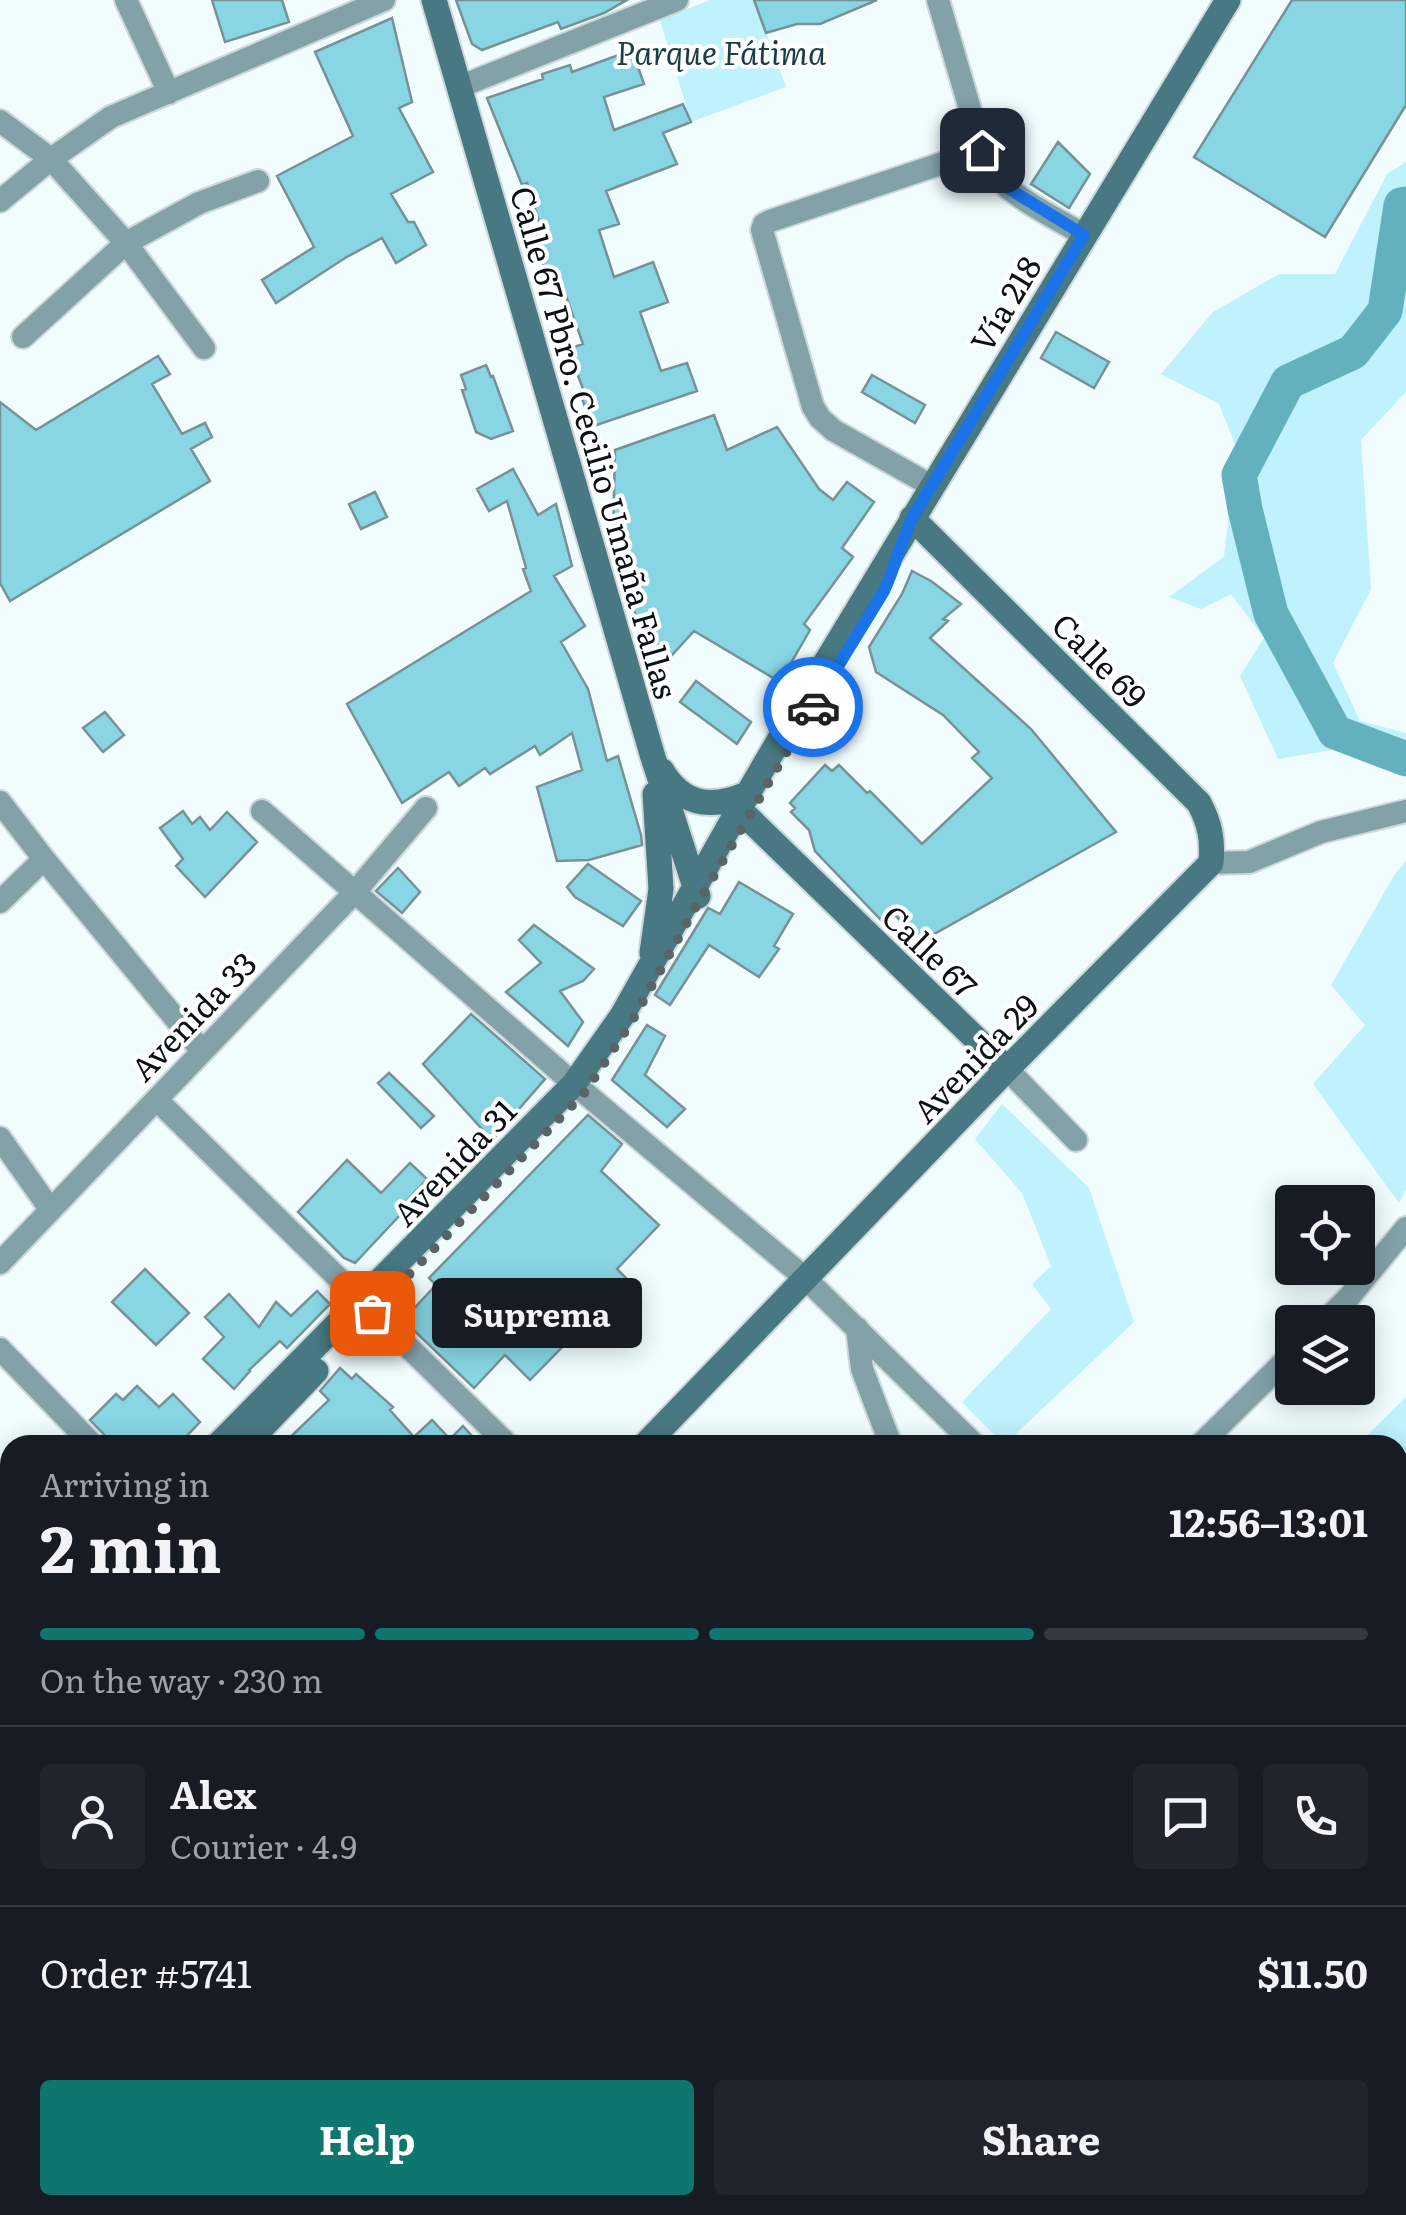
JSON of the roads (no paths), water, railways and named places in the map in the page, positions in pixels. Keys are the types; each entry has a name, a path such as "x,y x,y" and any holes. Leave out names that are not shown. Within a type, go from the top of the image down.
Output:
{"main road":[{"name":"Calle 67 Pbro. Cecilio Umaña Fallas","path":"434,0 695,893"},
{"name":"Vía 218","path":"695,893 932,486 1228,0"},
{"name":"Calle 69","path":"907,529 1200,803 1210,824 1211,863"},
{"path":"652,754 668,780 684,796 705,804 745,807"},
{"path":"649,970 661,889 652,754"},
{"name":"Calle 67","path":"745,807 1007,1069"},
{"name":"Avenida 29","path":"655,1435 1211,863"},
{"name":"Avenida 31","path":"580,1088 695,893"},
{"name":"Avenida 31","path":"253,1435 367,1307 580,1088 632,1021 695,893"},
{"name":"Avenida 31","path":"229,1435 367,1307"}],"street":[{"path":"126,0 170,94"},
{"path":"0,201 111,117 384,0"},
{"path":"459,87 674,0"},
{"path":"938,0 982,150 1000,181 1084,235"},
{"path":"0,121 51,159 126,242 204,348"},
{"path":"932,486 833,430 820,418 813,407 762,230 764,224 982,150"},
{"path":"23,338 126,242 199,203 258,181"},
{"path":"0,802 202,1051"},
{"name":"Avenida 33","path":"0,1263 355,892 426,808"},
{"path":"262,811 805,1278 964,1435"},
{"path":"1211,863 1249,862 1321,832 1406,812"},
{"path":"0,902 44,859"},
{"name":"Calle 67","path":"1007,1069 1076,1140"},
{"path":"156,1100 498,1435"},
{"path":"0,1138 50,1210"},
{"path":"1341,1305 1406,1228"},
{"path":"857,1328 862,1369 887,1435"},
{"path":"0,1349 84,1435"},
{"path":"1210,1435 1275,1371"}],"waterway":[{"path":"1406,204 1401,205 1385,311 1353,352 1288,382 1239,475 1271,614 1335,732 1406,759"}],"place":[{"name":"Suprema","path":"372,1313"}],"park label":[{"name":"Parque Fátima","path":"721,51"}]}
